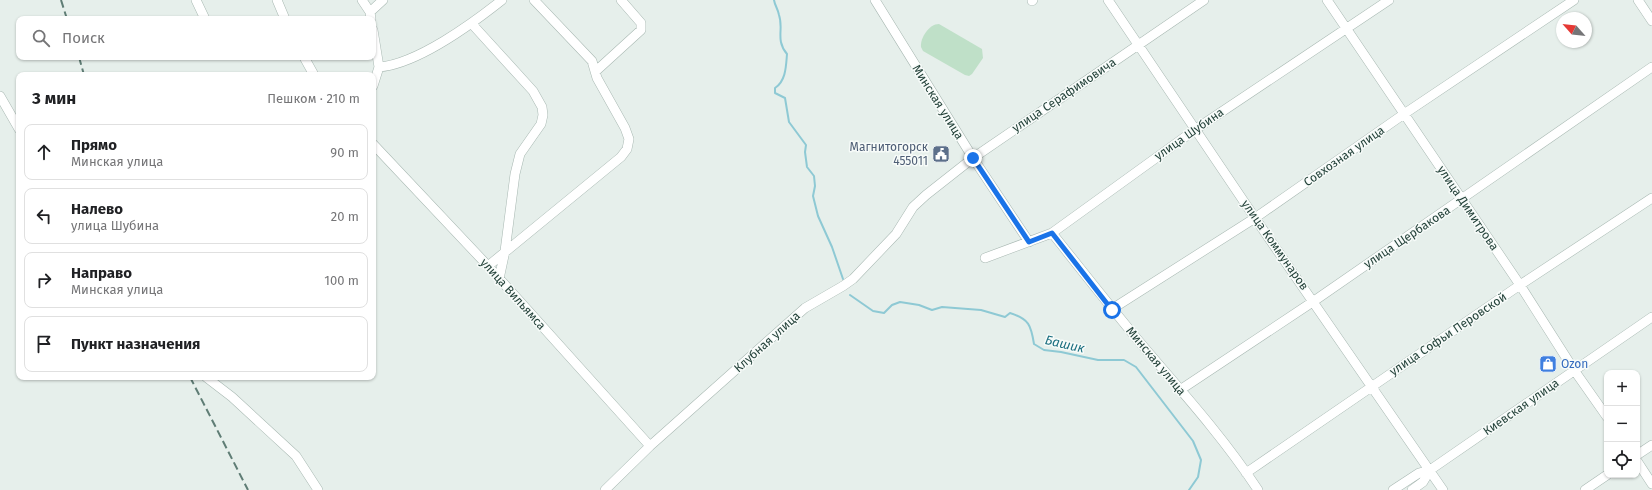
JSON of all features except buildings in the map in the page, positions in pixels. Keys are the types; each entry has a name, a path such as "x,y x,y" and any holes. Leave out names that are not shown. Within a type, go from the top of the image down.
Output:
{"street":[{"path":"196,0 204,16"},
{"path":"277,0 284,16"},
{"path":"362,0 370,15"},
{"path":"370,15 371,0"},
{"path":"370,15 383,0"},
{"path":"379,67 390,66 419,55 472,24 502,0"},
{"path":"488,266 621,157 627,149 629,139 625,128 598,78 592,62 534,0"},
{"path":"596,71 641,30 641,24 621,0"},
{"name":"Минская улица","path":"875,0 973,158 1029,242"},
{"name":"улица Коммунаров","path":"1108,0 1443,490"},
{"name":"улица Серафимовича","path":"926,195 973,158 1204,0"},
{"name":"улица Димитрова","path":"1327,0 1520,285 1574,370 1604,413"},
{"name":"улица Шубина","path":"985,258 1052,233 1196,129 1389,0"},
{"name":"Совхозная улица","path":"1112,310 1256,218 1404,114 1574,0"},
{"path":"1638,0 1652,21"},
{"path":"472,24 533,91 542,107 543,115 541,124 520,154 516,168 505,251 499,279"},
{"path":"376,48 379,67 376,76"},
{"path":"306,60 312,72"},
{"name":"улица Щербакова","path":"1180,390 1314,301 1652,67"},
{"path":"0,96 16,124"},
{"name":"улица Вильямса","path":"376,147 488,266 650,446"},
{"name":"Клубная улица","path":"605,490 650,446 805,308 853,279 896,234 913,207 926,195"},
{"name":"улица Софьи Перовской","path":"1246,473 1520,285 1652,198"},
{"name":"Минская улица","path":"1052,233 1112,310 1180,390 1258,490"},
{"name":"Киевская улица","path":"1393,490 1419,472 1430,470 1652,316"},
{"path":"210,380 232,397 296,456 318,490"},
{"path":"1640,453 1652,445"},
{"path":"1640,466 1652,484"},
{"name":"Киевская улица","path":"1412,490 1423,482 1430,470"},
{"path":"1585,490 1604,477"}],"green space":[{"path":"939,24 982,49 983,58 969,76 923,51 921,43 926,32 932,26"}],"waterway":[{"name":"Башик","path":"774,0 779,13 781,25 781,44 787,54 785,73 779,85 775,88 775,93 785,98 789,122 806,145 805,152 807,167 814,176 815,186 813,196 818,216 832,247 843,279"},
{"name":"Башик","path":"850,295 873,311 884,313 892,305 900,302 919,305 932,310 942,307 981,310 1005,317 1010,313 1025,320 1032,332 1034,344 1044,350 1098,360 1124,360 1136,367 1193,441 1201,460 1198,477 1189,490"}],"railway":[{"path":"61,0 66,16"},
{"path":"80,60 83,72"},
{"path":"192,380 248,490"}],"place":[{"name":"Магнитогорск 455011","path":"941,154"},
{"name":"Ozon","path":"1548,364"}],"route":[{"path":"973,158 1029,242 1052,233 1112,310"}]}
